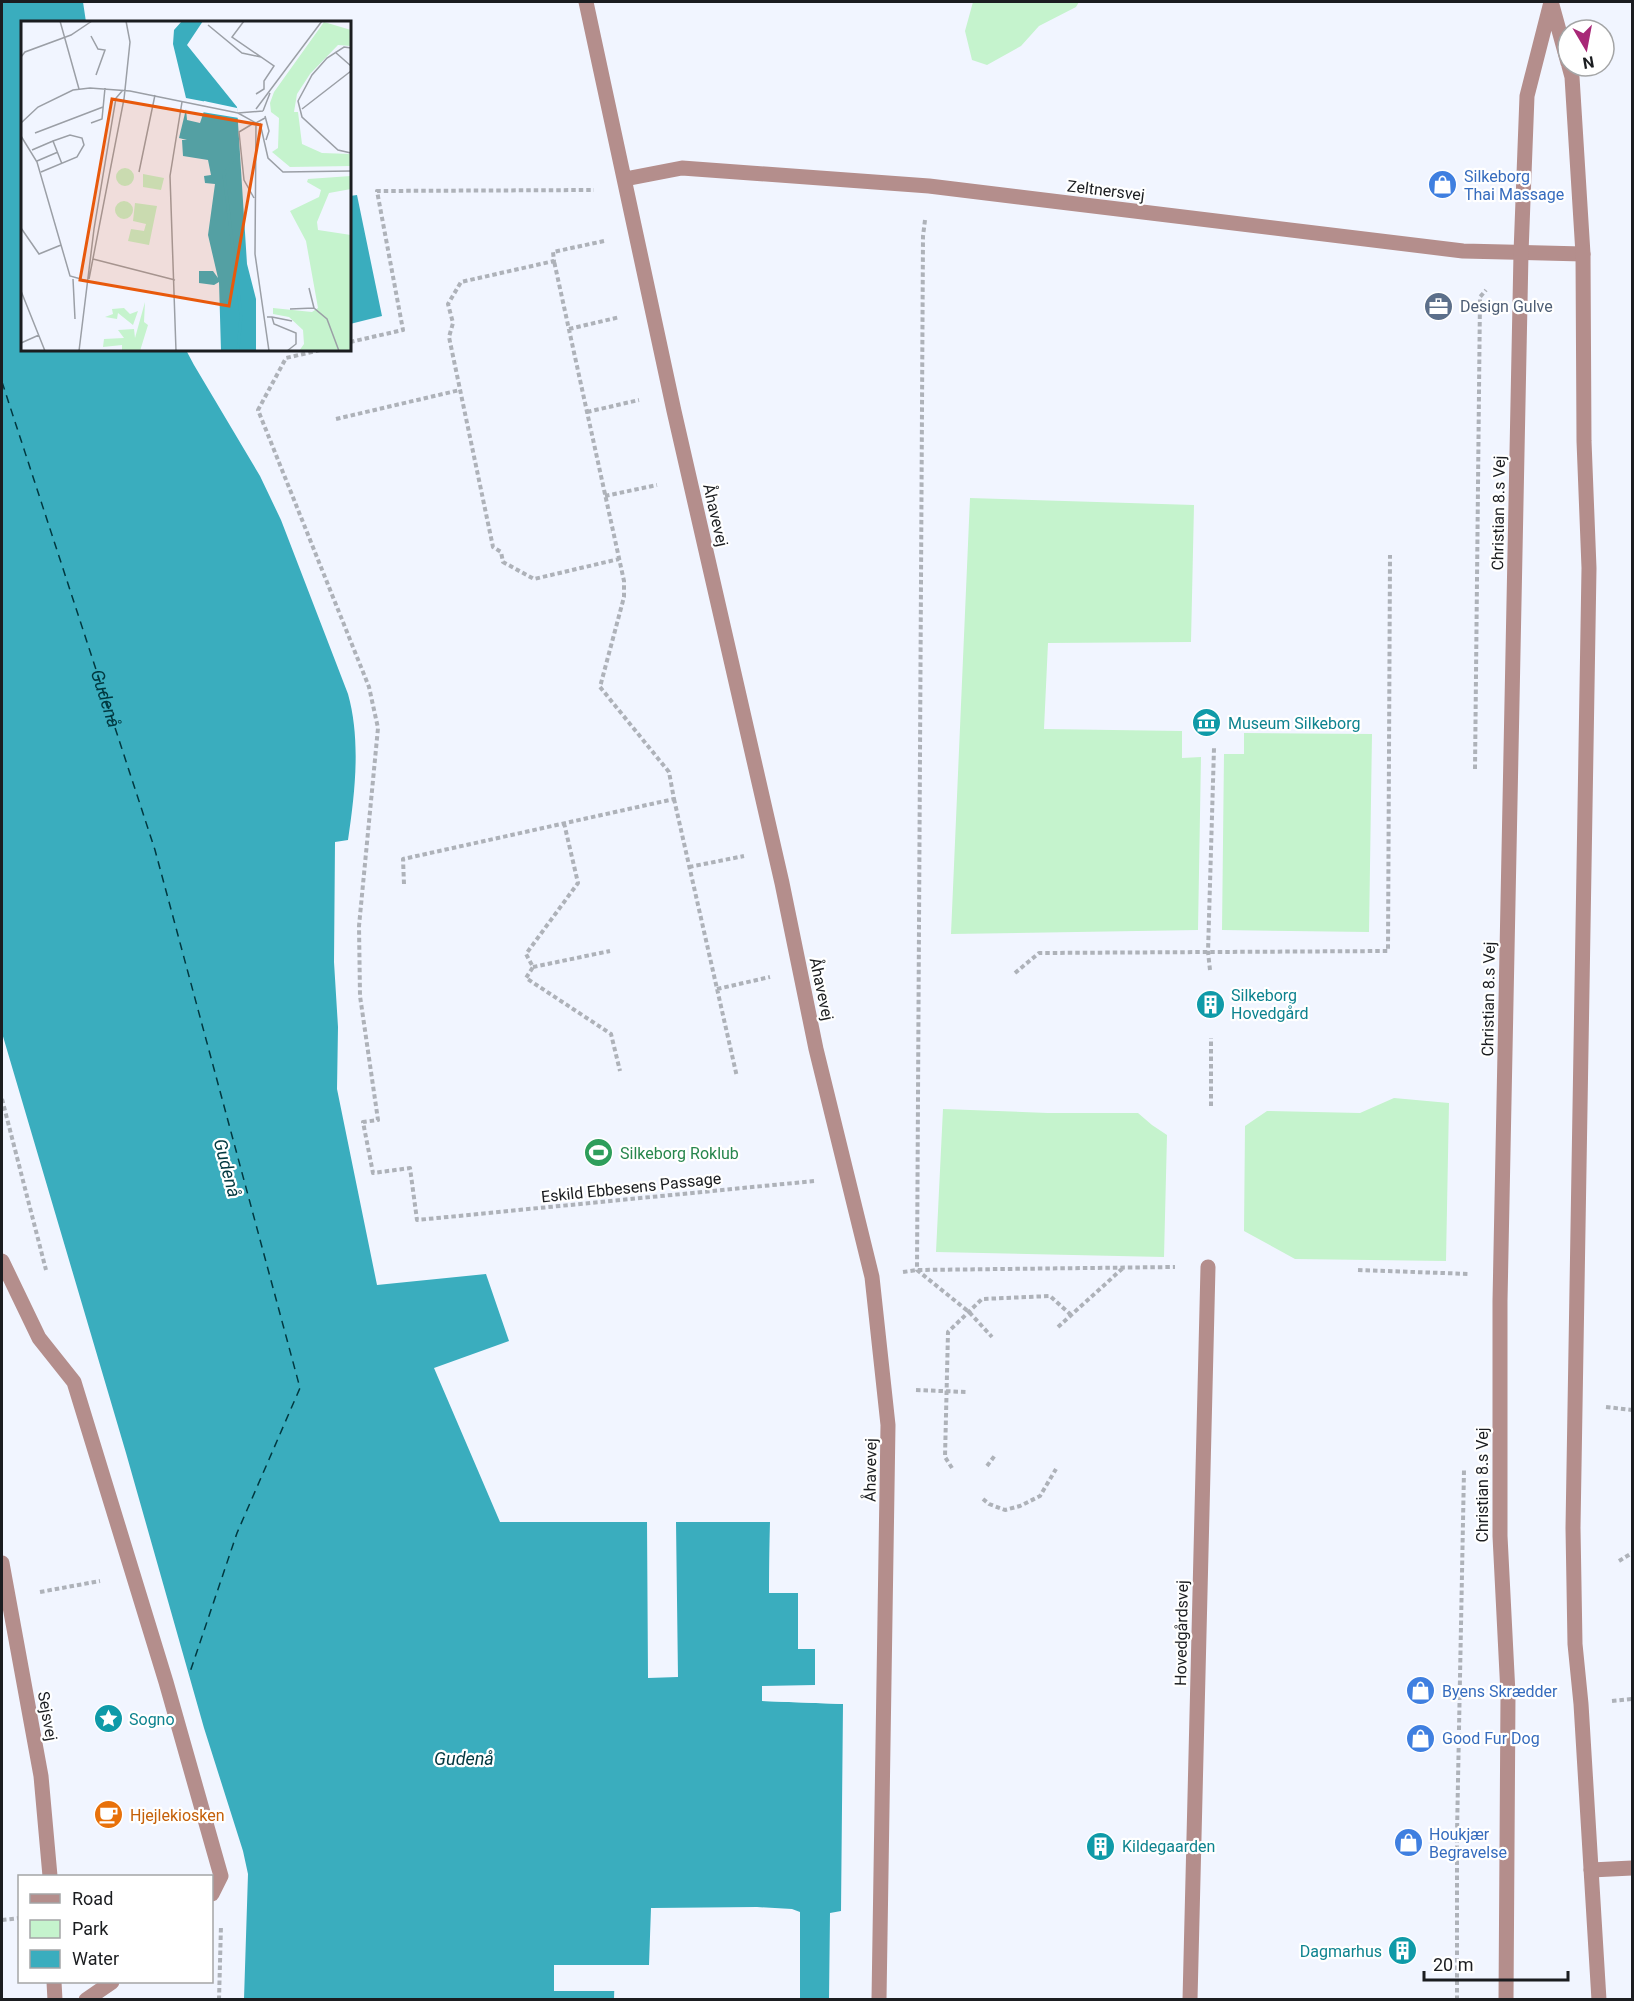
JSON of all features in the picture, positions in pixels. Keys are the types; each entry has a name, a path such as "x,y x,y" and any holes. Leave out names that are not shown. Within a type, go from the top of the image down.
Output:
{"street":[{"name":"Åhavevej","path":"586,2 816,1049 872,1276 888,1425 879,2000"},
{"name":"Christian 8.s Vej","path":"1554,2 1558,18"},
{"name":"Christian 8.s Vej","path":"1506,2000 1508,1694 1500,1536 1500,1273 1521,253 1527,96 1554,2"},
{"name":"Christian 8.s Vej","path":"1572,78 1583,254 1584,441 1589,568 1573,1528 1575,1644 1581,1704 1599,2000"},
{"name":"Zeltnersvej","path":"626,185 682,168 929,186 1463,250 1583,254"},
{"path":"2,1261 39,1338 75,1382 166,1682 221,1876 213,1892"},
{"name":"Hovedgårdsvej","path":"1190,2000 1208,1267"},
{"name":"Sejsvej","path":"2,1563 41,1776 50,1875"},
{"path":"1591,1870 1632,1868"},
{"path":"54,1983 55,2000"},
{"path":"86,2000 111,1983"}],"path":[{"path":"351,342 403,330 377,191 626,185"},
{"path":"917,1270 923,248 929,186"},
{"path":"637,233 553,252 624,581 624,597 600,687 669,772 737,1077"},
{"path":"554,261 461,282 448,304 453,323 449,337 494,547 501,552 503,562 534,579 619,559"},
{"path":"568,329 653,310"},
{"name":"Eskild Ebbesens Passage","path":"316,351 286,358 258,410 369,687 378,728 358,926 360,996 378,1120 363,1122 373,1173 410,1168 417,1220 847,1178"},
{"path":"336,419 460,390"},
{"path":"587,412 671,393"},
{"path":"605,496 690,478"},
{"path":"1015,973 1040,953 1388,951 1390,555"},
{"path":"1210,970 1208,952 1214,748"},
{"path":"404,884 403,859 674,799"},
{"path":"533,967 526,954 578,883 564,824"},
{"path":"689,867 774,850"},
{"path":"610,951 533,967 526,978 610,1034 620,1071"},
{"path":"717,989 800,971"},
{"path":"1211,1106 1212,1038"},
{"path":"2,1099 48,1281"},
{"path":"872,1276 917,1270 1208,1267"},
{"path":"1058,1327 1124,1268"},
{"path":"917,1270 969,1312 992,1337"},
{"path":"1358,1270 1468,1275 1500,1273"},
{"path":"952,1467 945,1457 948,1332 982,1299 1050,1296 1071,1315"},
{"path":"885,1389 967,1392"},
{"path":"987,1466 996,1454"},
{"path":"983,1499 1005,1510 1020,1506 1040,1496 1056,1469"},
{"path":"1619,1561 1632,1553"},
{"path":"219,2000 221,1876"},
{"path":"2,1920 18,1918"}],"green space":[{"path":"973,2 1079,2 1076,7 1039,26 1021,46 987,65 972,60 965,31"},
{"path":"970,498 1194,505 1191,642 1048,643 1044,729 1182,731 1182,758 1201,757 1198,930 951,934"},
{"path":"1244,733 1372,734 1369,932 1222,930 1224,754 1244,754"},
{"path":"1394,1098 1449,1103 1446,1261 1295,1259 1244,1231 1245,1126 1267,1111 1360,1113"},
{"path":"943,1109 1048,1113 1138,1113 1167,1135 1164,1257 936,1252"}],"water":[{"name":"Gudenå","path":"2,2 83,2 86,21 21,21 21,351 187,351 260,476 281,520 348,694 352,712 356,748 353,804 348,840 335,842 334,962 338,1027 337,1089 377,1285 486,1274 509,1341 434,1368 500,1522 770,1522 769,1593 798,1593 798,1648 815,1649 815,1686 762,1686 762,1701 843,1704 841,1911 830,1913 829,1999 800,1999 800,1912 792,1909 757,1907 651,1908 649,1965 615,1965 614,1999 244,1999 248,1874 243,1851 204,1728 126,1453 2,1033"},
{"path":"357,195 382,316 351,324 351,196"}],"pier":[{"path":"647,1521 676,1522 678,1677 648,1678"},
{"path":"770,1522 773,1522 772,1590 801,1592 801,1646 818,1648 818,1686 815,1689 765,1689 765,1698 843,1701 843,1704 762,1701 762,1686 815,1685 815,1649 798,1649 798,1593 769,1593"},
{"path":"554,1965 649,1965 649,1968 618,1968 618,1991 554,1991"}],"ferry route":[{"path":"2,382 155,850 300,1388 237,1533 189,1675"}],"place":[{"name":"Silkeborg Thai Massage","path":"1443,185"},
{"name":"Design Gulve","path":"1439,306"},
{"name":"Museum Silkeborg","path":"1207,723"},
{"name":"Silkeborg Hovedgård","path":"1210,1004"},
{"name":"Silkeborg Roklub","path":"599,1153"},
{"name":"Byens Skrædder","path":"1421,1691"},
{"name":"Sogno","path":"108,1719"},
{"name":"Good Fur Dog","path":"1421,1738"},
{"name":"Hjejlekiosken","path":"109,1815"},
{"name":"Houkjær Begravelse","path":"1408,1843"},
{"name":"Kildegaarden","path":"1101,1846"},
{"name":"Dagmarhus","path":"1403,1951"}]}
